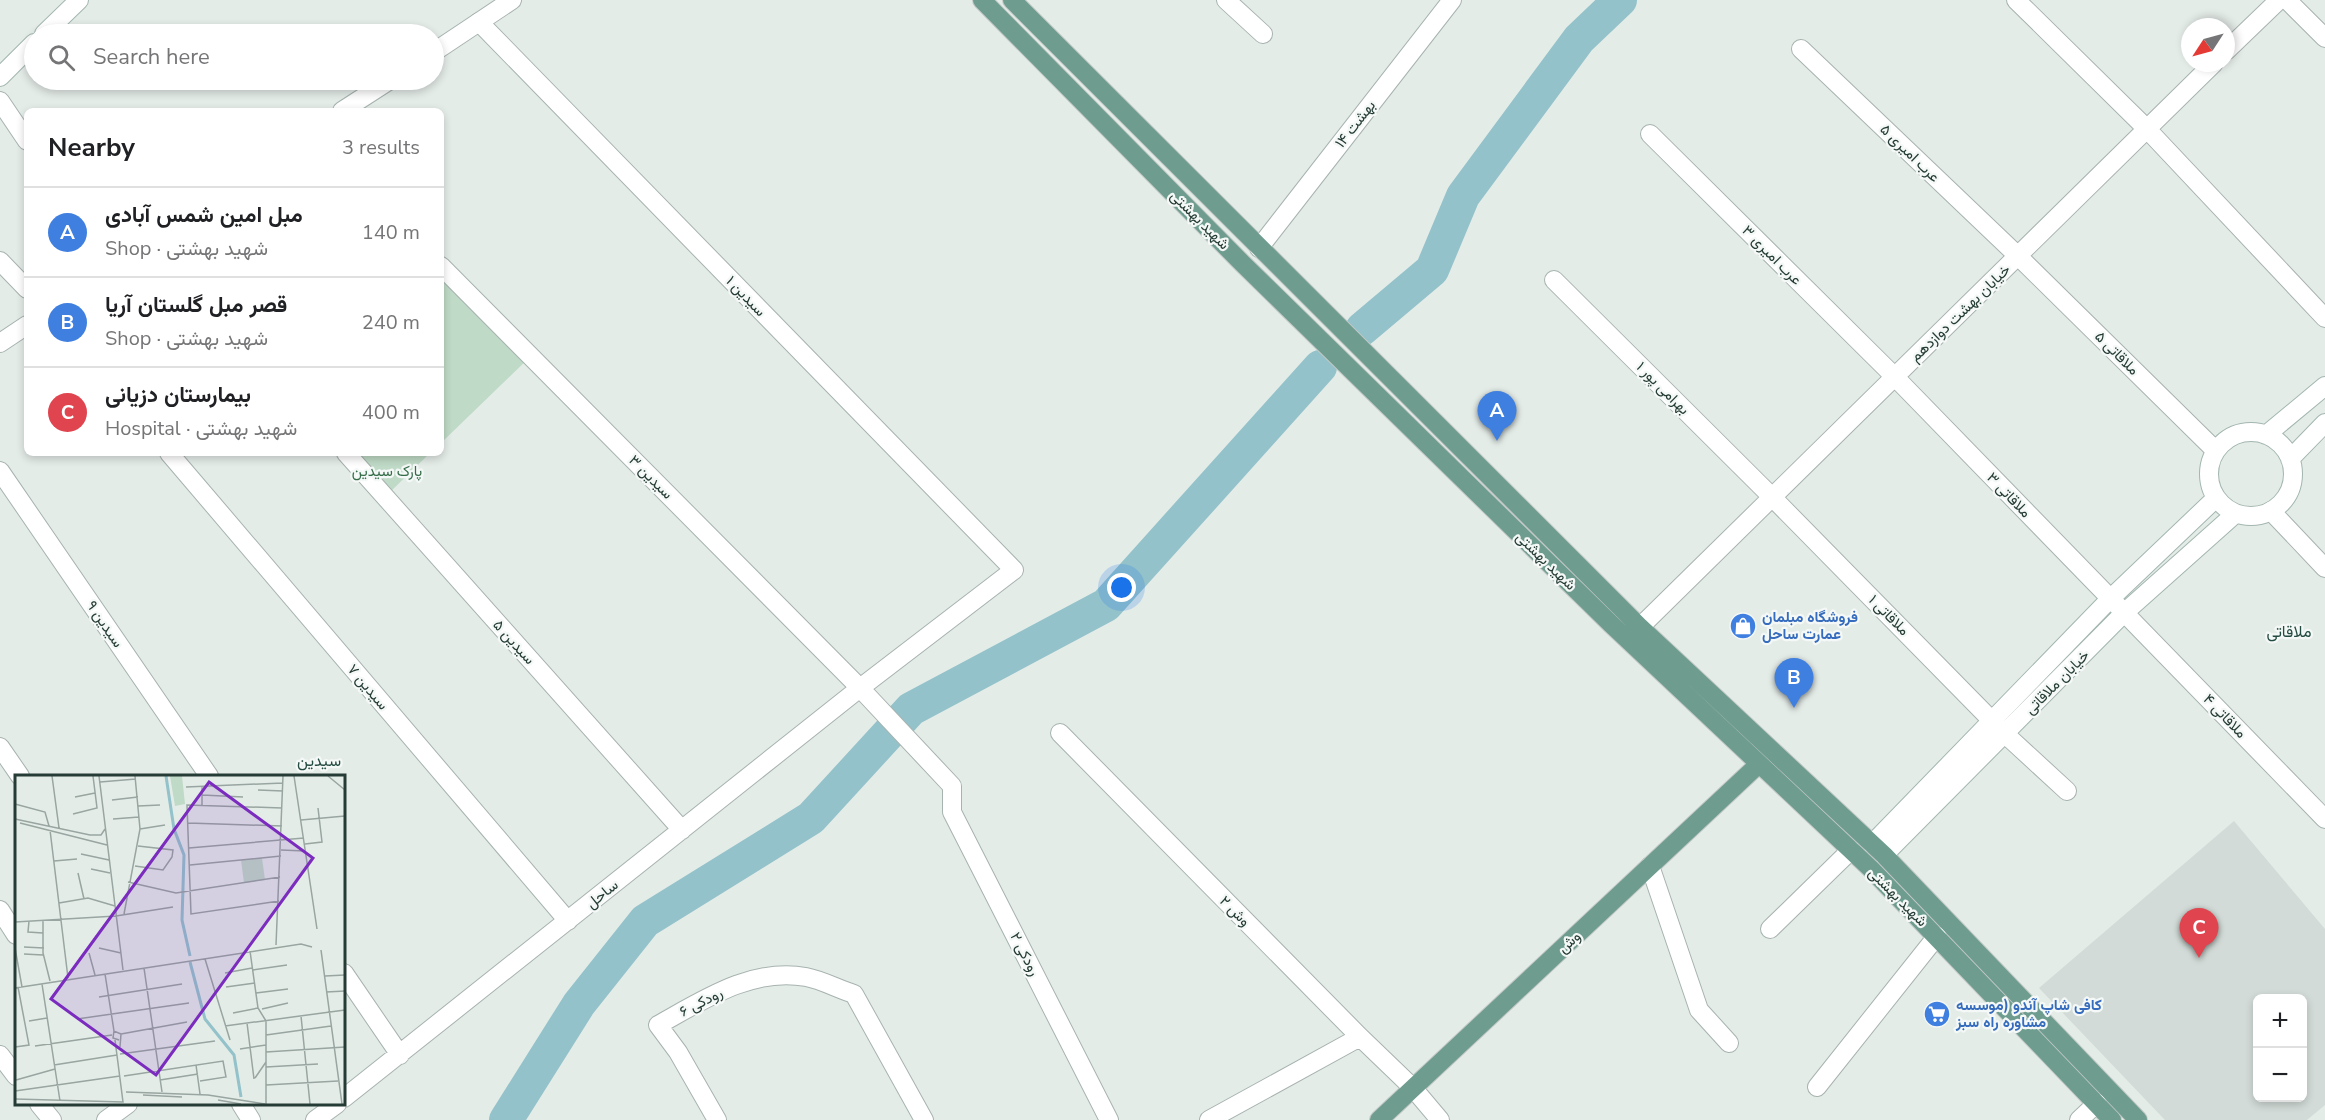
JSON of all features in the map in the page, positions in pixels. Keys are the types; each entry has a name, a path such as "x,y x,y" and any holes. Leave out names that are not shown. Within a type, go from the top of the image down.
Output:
{"main road":[{"name":"شهید بهشتی","path":"982,0 1242,263 1611,624 1860,859 1937,936 2112,1120"},
{"name":"شهید بهشتی","path":"1012,0 1640,627 1878,850 2004,978 2138,1120"},
{"name":"وش","path":"1379,1120 1759,764"},
{"path":"1860,859 1878,850"}],"street":[{"path":"54,24 79,0"},
{"path":"444,45 512,0"},
{"path":"1226,0 1263,34"},
{"name":"بهشت ۱۴","path":"1259,248 1452,0"},
{"path":"2016,0 2146,128 2325,318"},
{"path":"2235,42 2279,0"},
{"path":"2287,0 2325,38"},
{"name":"سیدین ۱","path":"479,22 1014,570"},
{"name":"۵ عرب امیری","path":"1801,49 2018,256"},
{"path":"0,77 24,53"},
{"name":"خیابان بهشت دوازدهم","path":"1640,627 2205,72"},
{"path":"347,108 375,90"},
{"path":"0,101 24,137"},
{"name":"۳ عرب امیری","path":"1650,134 1894,376"},
{"name":"ملاقاتی ۵","path":"2018,256 2215,450"},
{"path":"0,261 24,286"},
{"name":"سیدین ۳","path":"444,269 860,688 952,786"},
{"name":"۱ بهرامی پور","path":"1554,280 1772,496"},
{"path":"0,343 24,327"},
{"name":"ملاقاتی ۳","path":"1894,376 2124,613"},
{"path":"2266,435 2325,386"},
{"path":"2289,459 2325,423"},
{"path":"2246,433 2266,435 2282,447 2289,459 2293,475 2291,488 2280,505 2271,511 2251,517 2235,514 2216,498 2212,491 2208,475 2215,450 2234,436 2246,433"},
{"name":"سیدین ۷","path":"172,456 568,921"},
{"name":"سیدین ۵","path":"349,456 682,830"},
{"name":"۹ سیدین","path":"0,471 208,775"},
{"name":"ملاقاتی ۱","path":"1772,496 1999,727 2067,791"},
{"name":"خیابان ملاقاتی","path":"1999,727 2110,599 2216,498"},
{"path":"2271,511 2325,568"},
{"name":"خیابان ملاقاتی","path":"1878,850 1999,727 2235,514"},
{"name":"ساحل","path":"345,1097 860,688 1014,570"},
{"name":"ملاقاتی ۴","path":"2124,613 2325,819"},
{"name":"وش ۲","path":"1060,733 1413,1088 1440,1120"},
{"path":"0,747 19,775"},
{"name":"رودکی ۲","path":"952,786 952,812 1109,1120"},
{"path":"1770,929 1860,859"},
{"path":"1650,866 1699,1010 1729,1043"},
{"path":"0,910 15,933"},
{"path":"1817,1087 1937,936"},
{"path":"345,974 400,1055"},
{"name":"رودکی ۶","path":"717,1120 678,1052 658,1025 716,992 763,977 805,977 854,994 924,1120"},
{"path":"1209,1120 1360,1037"},
{"path":"0,1056 15,1075"},
{"path":"2079,1120 2097,1103"},
{"path":"40,1105 52,1120"},
{"path":"106,1120 127,1105"},
{"path":"242,1105 251,1120"},
{"path":"315,1120 336,1105"}],"shaded area":[{"path":"2234,821 2325,929 2325,1105 2307,1120 2165,1120 2039,988"}],"green space":[{"name":"پارک سیدین","path":"444,269 531,356 444,440"},
{"name":"پارک سیدین","path":"349,456 427,456 385,497"}],"waterway":[{"path":"1362,329 1432,270 1463,196 1579,39 1620,0"},
{"path":"506,1120 579,1004 645,921 811,818 911,709 1106,605 1320,367"}],"place":[{"name":"مبل امین شمس آبادی","path":"1497,441"},
{"name":"فروشگاه مبلمان عمارت ساحل","path":"1743,626"},
{"name":"قصر مبل گلستان آریا","path":"1794,708"},
{"name":"بیمارستان دزیانی","path":"2199,958"},
{"name":"کافی شاپ آندو (موسسه مشاوره راه سبز","path":"1937,1014"}],"district":[{"name":"ملاقاتی","path":"2289,632"},
{"name":"سیدین","path":"319,761"}]}
